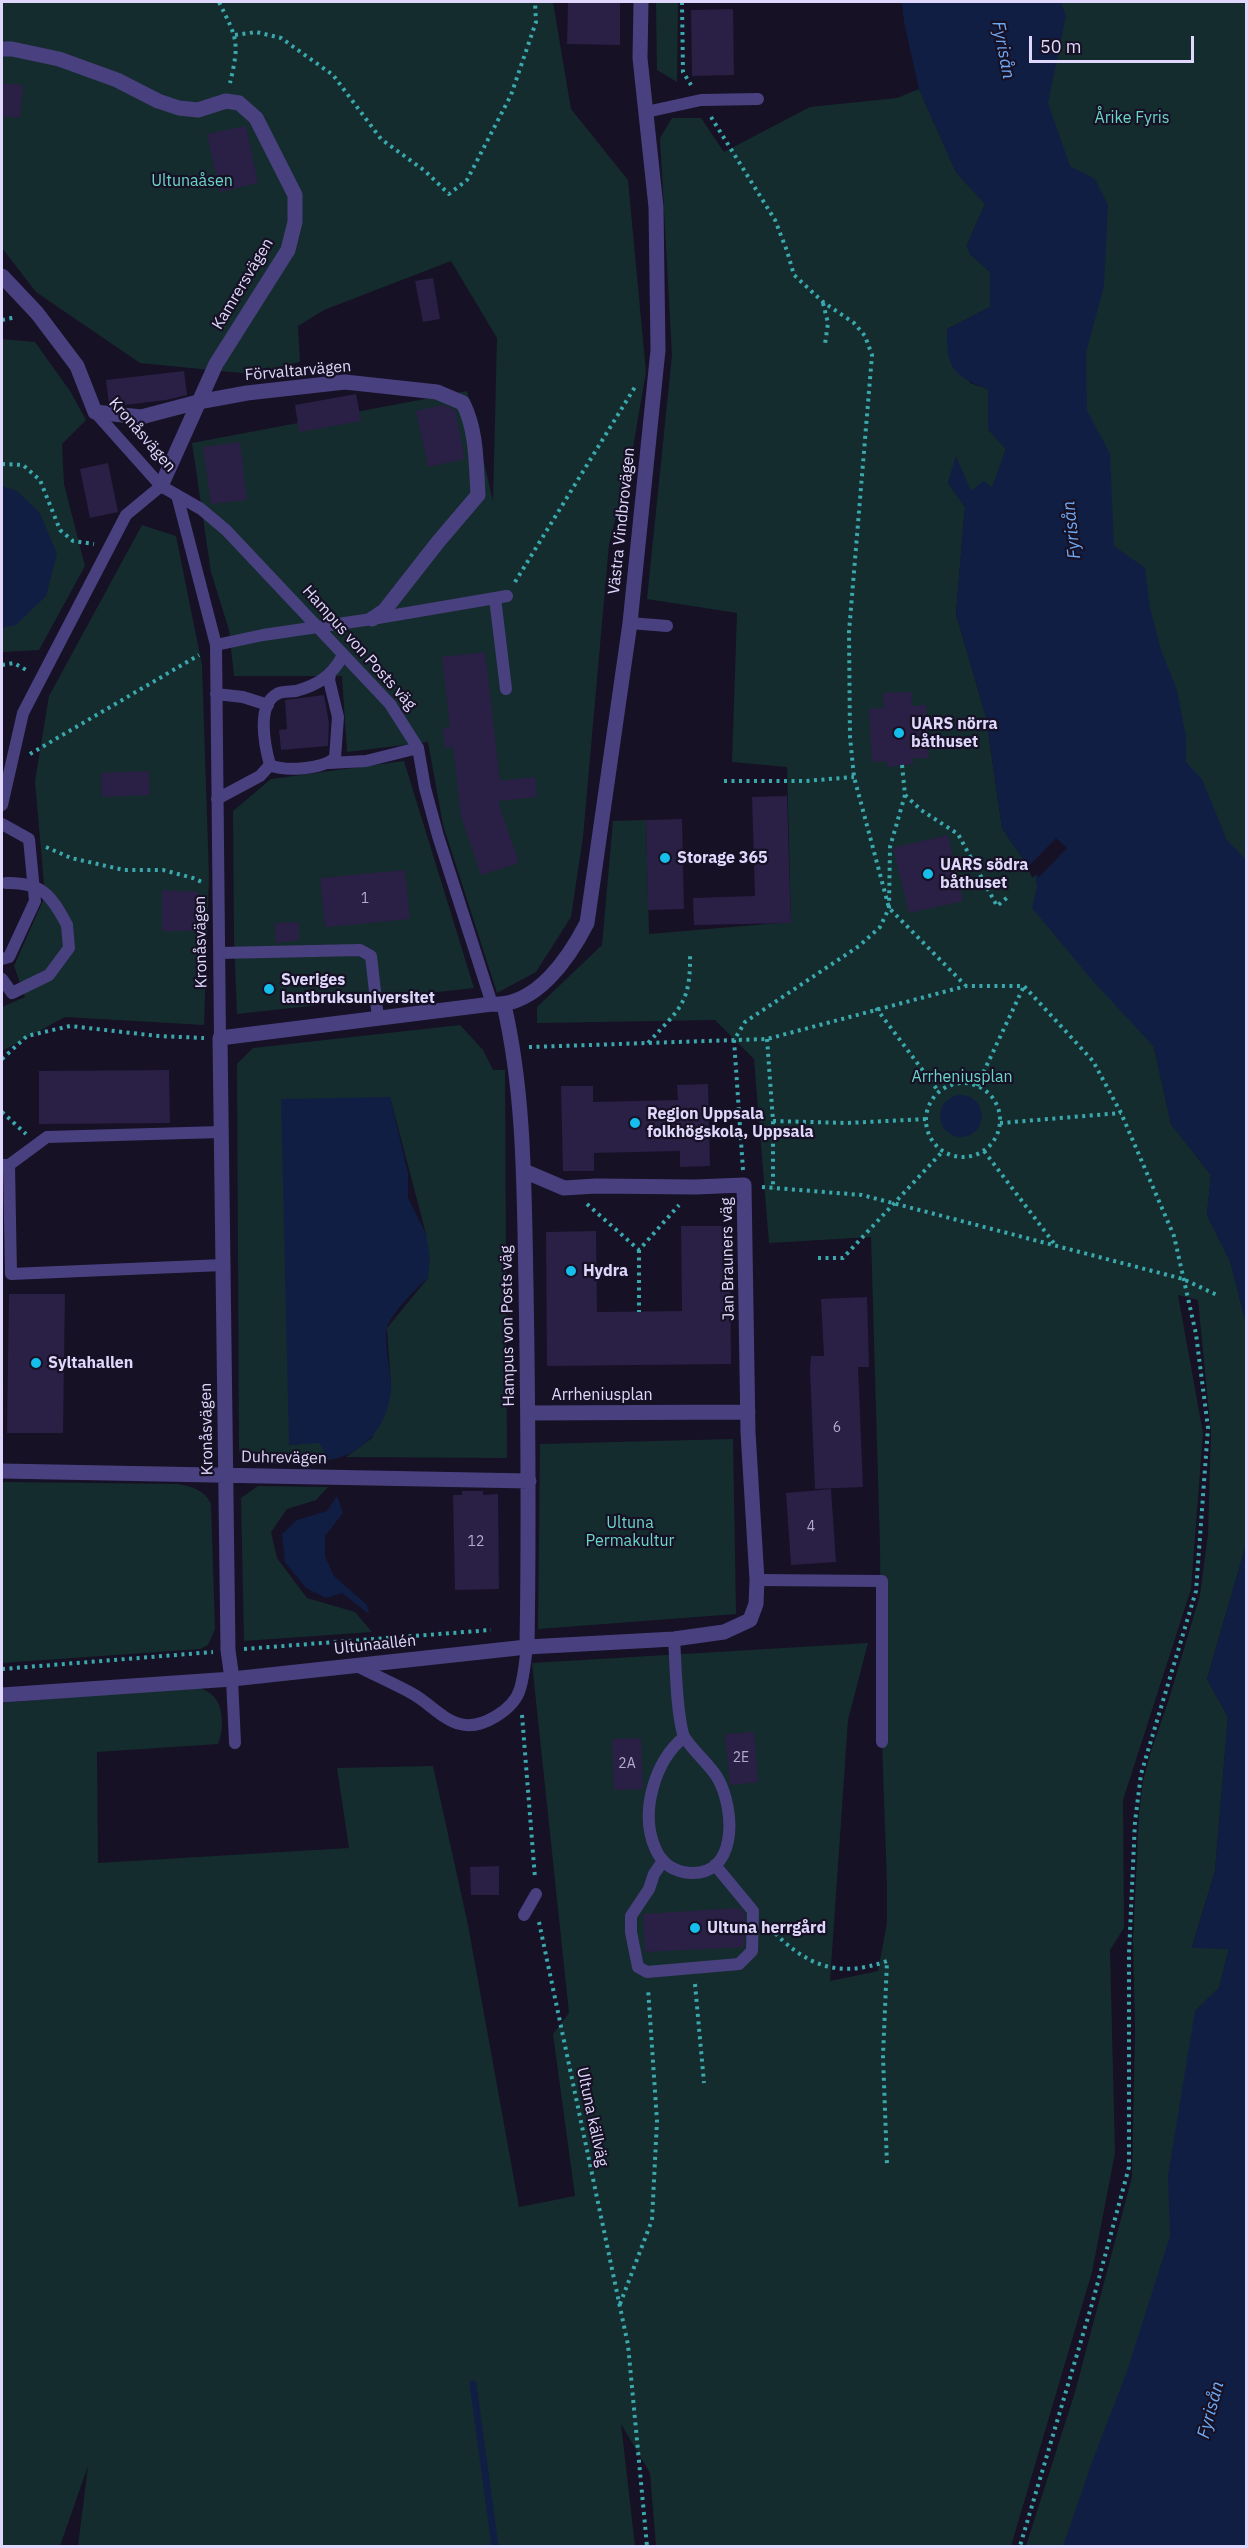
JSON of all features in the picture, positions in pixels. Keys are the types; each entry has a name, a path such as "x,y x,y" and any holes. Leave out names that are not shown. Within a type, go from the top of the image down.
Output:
{"street":[{"name":"Västra Vindbrovägen","path":"498,1005 529,992 555,974 572,951 586,923 630,623 658,350 656,207 640,58 641,2"},
{"path":"2,49 59,59 117,80 158,101 179,108 198,110 226,101"},
{"name":"Kamrersvägen","path":"161,486 216,364 288,250 295,222 295,195 256,118 239,103 226,101"},
{"name":"Kronåsvägen","path":"2,276 37,313 77,366 95,412"},
{"name":"Förvaltarvägen","path":"95,412 141,417 198,402 248,393 345,382 437,392 463,403 470,418 474,439 478,495 384,611 372,619"},
{"path":"220,1038 498,1005"},
{"name":"Hampus von Posts väg","path":"498,1005 513,1045 524,1171 529,1481 527,1647"},
{"name":"Kronåsvägen","path":"220,1038 228,1650 232,1679"},
{"name":"Jan Brauners väg","path":"524,1171 564,1188 744,1185 748,1412 757,1580 756,1604 750,1620"},
{"name":"Arrheniusplan","path":"528,1413 748,1412"},
{"name":"Duhrevägen","path":"2,1471 529,1481"},
{"name":"Ultunaallén","path":"2,1695 232,1679 527,1647 674,1638 724,1632 750,1620"}],"lane":[{"path":"645,112 701,100 758,99"},
{"name":"Kronåsvägen","path":"95,412 161,486 177,495 216,645 220,1038"},
{"path":"2,806 24,713 39,682 126,515 161,486"},
{"name":"Hampus von Posts väg","path":"177,495 201,508 226,530 390,704 418,748 425,788 438,836 498,1005"},
{"path":"216,645 263,635 501,597 506,689"},
{"path":"630,623 667,626"},
{"path":"270,765 265,732 268,705 278,694 316,684 330,674 342,655"},
{"path":"329,763 335,758 338,733 338,717 329,680 330,674"},
{"path":"216,694 243,697 268,705"},
{"path":"270,765 287,768 366,761 418,748"},
{"path":"217,799 260,776 270,765"},
{"path":"2,824 29,839 35,901 9,957 2,959"},
{"path":"2,979 12,993 49,975 69,948 67,925 52,898 27,882 6,883"},
{"path":"219,953 360,950 371,956 378,1018"},
{"path":"221,1132 47,1137 5,1165 10,1274 223,1265"},
{"path":"757,1580 882,1581 882,1742"},
{"path":"674,1638 684,1737 717,1777 729,1808 728,1846 715,1865 705,1871 681,1871 663,1861 650,1838 648,1822 652,1792 671,1750 684,1737"},
{"path":"354,1665 414,1695 446,1718 460,1724 484,1722 508,1706 520,1691 527,1647"},
{"path":"232,1679 235,1743"},
{"path":"663,1861 654,1874 649,1889 631,1916 631,1932 638,1967 647,1972 739,1964 752,1951 753,1911 715,1865"},
{"path":"524,1915 537,1894"}],"path":[{"path":"219,2 235,35 238,52 226,101"},
{"path":"235,35 256,32 281,38 333,75 381,139 425,171 449,195 467,180 511,95 536,22 535,2"},
{"path":"682,2 683,72 775,220 788,251 794,275 823,302 854,323 865,336 872,355 849,632 850,736 854,777 889,908 966,986"},
{"path":"823,302 828,323 825,344"},
{"path":"501,597 636,385"},
{"path":"2,464 23,465 40,480 60,530 73,541 109,547"},
{"path":"11,765 216,645"},
{"path":"2,665 14,663 28,670 39,682"},
{"path":"902,765 905,795 890,847 889,908 880,927 864,942 745,1022 734,1040 744,1185 862,1195 1184,1279 1216,1295"},
{"path":"724,781 806,781 854,777"},
{"path":"905,795 921,810 958,834 998,906 1009,896"},
{"path":"29,839 71,858 124,870 163,870 193,878 218,891"},
{"path":"648,1044 685,1000 691,977 690,952"},
{"path":"513,1045 537,1048 766,1039 966,986 1024,986 1093,1061 1121,1113 1174,1236 1196,1334 1208,1428 1196,1591 1141,1774 1135,1822 1129,1953 1129,2167 1092,2304 1020,2547"},
{"path":"977,1086 1024,986"},
{"path":"876,1008 939,1092"},
{"path":"2,1059 27,1036 70,1026 158,1036 220,1038"},
{"path":"766,1039 772,1121 773,1189"},
{"path":"960,1083 977,1086 988,1093 996,1103 1000,1123 993,1143 984,1152 959,1157 943,1151 933,1142 927,1131 926,1119 931,1102 939,1092 960,1083"},
{"path":"2,1112 37,1144"},
{"path":"1000,1123 1121,1113"},
{"path":"772,1121 848,1123 926,1119"},
{"path":"818,1258 843,1258 943,1151"},
{"path":"984,1152 1057,1246"},
{"path":"639,1312 639,1250 695,1187"},
{"path":"564,1188 583,1201 639,1250"},
{"path":"2,1669 493,1630"},
{"name":"Ultuna källväg","path":"520,1691 539,1922 628,2345 648,2547"},
{"path":"753,1911 799,1955 814,1963 829,1968 854,1969 871,1967 887,1961 883,2056 887,2165"},
{"path":"694,1968 704,2083"},
{"path":"620,2304 652,2220 657,2121 647,1972"}],"green space":[{"name":"Ultunaåsen","path":"2,2 553,2 571,109 628,180 646,372 631,459 609,544 583,837 571,917 536,972 497,993 443,825 428,742 347,752 342,676 234,676 229,630 211,572 192,443 467,391 493,501 497,338 451,261 324,310 298,326 300,362 252,374 140,363 36,292 2,248"},
{"path":"656,2 678,2 677,82 657,70"},
{"name":"Årike Fyris","path":"993,2 1246,2 1246,1028 1090,708"},
{"path":"919,89 956,172 985,204 967,245 970,254 990,272 990,307 947,329 970,383 988,389 988,429 1006,449 992,488 971,492 956,457 948,483 965,507 956,614 986,717 1002,828 1036,878 1037,885 1154,1047 1171,1124 1211,1175 1207,1215 1230,1261 1246,1323 1246,1545 1207,1679 1228,1717 1215,1871 1192,1947 1229,1949 1219,1988 1195,2011 1246,2546 1026,2546 1075,2392 1132,2177 1135,2030 1133,1941 1139,1813 1143,1781 1151,1751 1200,1595 1208,1534 1211,1433 1198,1300 1178,1295 1203,1433 1191,1589 1123,1800 1124,1928 1110,1950 1115,2153 1092,2272 1011,2546 656,2546 650,2473 621,2424 635,2546 78,2546 88,2466 60,2546 2,2546 2,1703 195,1686 217,1700 222,1719 218,1744 97,1752 98,1863 349,1848 337,1768 433,1766 468,1925 519,2207 575,2196 553,2034 569,2013 532,1663 868,1643 848,1720 830,1981 878,1971 887,1923 887,1884 871,1237 769,1243 754,1059 715,1020 537,1023 537,1007 602,945 613,821 646,820 649,934 791,922 787,767 732,762 737,613 647,599 672,355 660,138 672,118 701,118 724,152 810,107 897,98"},
{"path":"2,339 35,342 70,391 86,420 62,444 64,484 85,566 39,650 2,652"},
{"path":"142,525 176,536 202,665 209,877 204,1025 65,1017 2,1051 2,1007 25,997 14,966 45,896 35,781 49,696"},
{"path":"404,761 474,988 237,1014 233,811 271,779"},
{"path":"460,1025 483,1050 493,1070 505,1070 507,1458 346,1457 372,1438 391,1386 387,1328 428,1278 426,1234 390,1097 290,1445 319,1442 329,1460 318,1465 254,1463 239,1451 237,1064 253,1048"},
{"name":"Ultuna Permakultur","path":"733,1439 736,1614 538,1629 540,1444"},
{"path":"2,1482 177,1484 205,1495 211,1504 215,1629 208,1645 200,1649 2,1663"},
{"path":"258,1486 328,1487 316,1500 287,1509 271,1532 277,1558 307,1598 355,1612 372,1632 244,1641 241,1498"}],"water":[{"name":"Fyrisån","path":"902,2 1061,2 1066,16 1048,103 1070,166 1095,179 1108,205 1104,286 1086,353 1087,410 1110,454 1114,546 1145,568 1150,608 1161,650 1177,690 1186,737 1186,762 1202,779 1227,840 1246,860 1246,1323 1230,1261 1207,1215 1211,1175 1171,1124 1154,1047 1092,980 1032,908 1037,886 1036,878 1002,828 986,717 956,614 965,507 948,483 956,456 971,491 983,481 992,487 1006,449 988,429 988,389 959,374 950,361 947,342 947,329 990,307 990,272 970,254 967,245 985,204 956,172 919,89 904,22"},
{"path":"2,486 17,491 40,513 57,554 46,596 16,625 2,628"},
{"path":"961,1095 976,1101 982,1116 976,1131 961,1137 946,1131 940,1116 946,1101"},
{"path":"390,1097 408,1173 408,1198 426,1234 430,1258 428,1278 398,1309 387,1328 391,1384 387,1411 381,1423 374,1434 354,1451 329,1460 319,1443 289,1445 281,1099"},
{"path":"337,1496 343,1513 325,1536 325,1556 334,1576 367,1605 369,1614 342,1593 326,1598 306,1588 285,1562 282,1534 297,1520 327,1511"},
{"name":"Fyrisån","path":"1246,1545 1246,2546 1063,2546 1127,2371 1170,2236 1168,2175 1195,2011 1219,1988 1229,1949 1192,1948 1215,1871 1228,1717 1207,1679"}],"pier":[{"path":"1056,838 1067,848 1039,877 1036,874 1032,878 1028,867"}],"building":[{"path":"568,2 620,2 620,45 567,44"},
{"path":"733,9 734,75 692,76 691,10"},
{"path":"2,83 23,85 20,118 2,116"},
{"path":"246,126 258,183 220,192 207,134"},
{"path":"433,278 440,319 423,322 415,281"},
{"path":"184,371 187,395 125,405 109,404 106,380"},
{"path":"356,394 361,421 299,432 295,405"},
{"path":"443,405 455,410 465,459 428,467 416,411"},
{"path":"240,442 247,500 211,504 203,447"},
{"path":"108,463 118,512 90,518 80,469"},
{"path":"485,652 500,781 535,777 537,797 498,801 519,863 481,875 461,816 453,747 445,748 443,728 450,727 442,657"},
{"name":"UARS nörra båthuset","path":"911,692 912,706 926,705 929,758 913,758 913,764 887,767 887,761 872,762 869,709 884,708 883,693"},
{"path":"324,695 329,723 328,746 281,750 279,730 287,729 285,700"},
{"path":"149,771 150,795 102,797 101,773"},
{"name":"Storage 365","path":"787,796 791,923 694,925 693,898 755,896 752,797"},
{"path":"682,819 684,909 648,910 646,820"},
{"name":"UARS södra båthuset","path":"948,835 963,901 909,913 893,848"},
{"path":"405,870 410,919 325,927 320,878"},
{"path":"162,890 198,892 199,931 162,931"},
{"path":"299,922 299,940 276,943 275,923"},
{"path":"169,1070 170,1123 39,1124 39,1071"},
{"name":"Region Uppsala folkhögskola, Uppsala","path":"708,1084 710,1166 680,1167 680,1151 594,1153 594,1171 563,1171 561,1086 593,1086 593,1102 678,1100 677,1085"},
{"name":"Hydra","path":"681,1226 730,1226 731,1364 547,1366 546,1232 596,1231 597,1312 682,1311"},
{"name":"Syltahallen","path":"9,1294 65,1294 63,1433 7,1433"},
{"path":"867,1297 869,1367 858,1367 863,1487 815,1489 810,1369 811,1356 824,1356 821,1299"},
{"path":"831,1489 836,1562 791,1565 786,1493"},
{"path":"462,1491 483,1491 483,1495 498,1494 499,1589 455,1590 453,1495 462,1495"},
{"path":"754,1732 758,1782 730,1785 725,1734"},
{"path":"641,1738 643,1789 614,1790 612,1739"},
{"path":"499,1866 499,1895 471,1895 470,1867"},
{"name":"Ultuna herrgård","path":"740,1908 745,1914 744,1947 645,1952 643,1914"}],"waterway":[{"path":"473,2384 495,2546"}],"place":[{"name":"UARS nörra båthuset","path":"899,733"},
{"name":"Storage 365","path":"665,858"},
{"name":"UARS södra båthuset","path":"928,874"},
{"name":"Sveriges lantbruksuniversitet","path":"269,989"},
{"name":"Region Uppsala folkhögskola, Uppsala","path":"635,1123"},
{"name":"Hydra","path":"571,1271"},
{"name":"Syltahallen","path":"36,1363"},
{"name":"Ultuna herrgård","path":"695,1928"}]}
